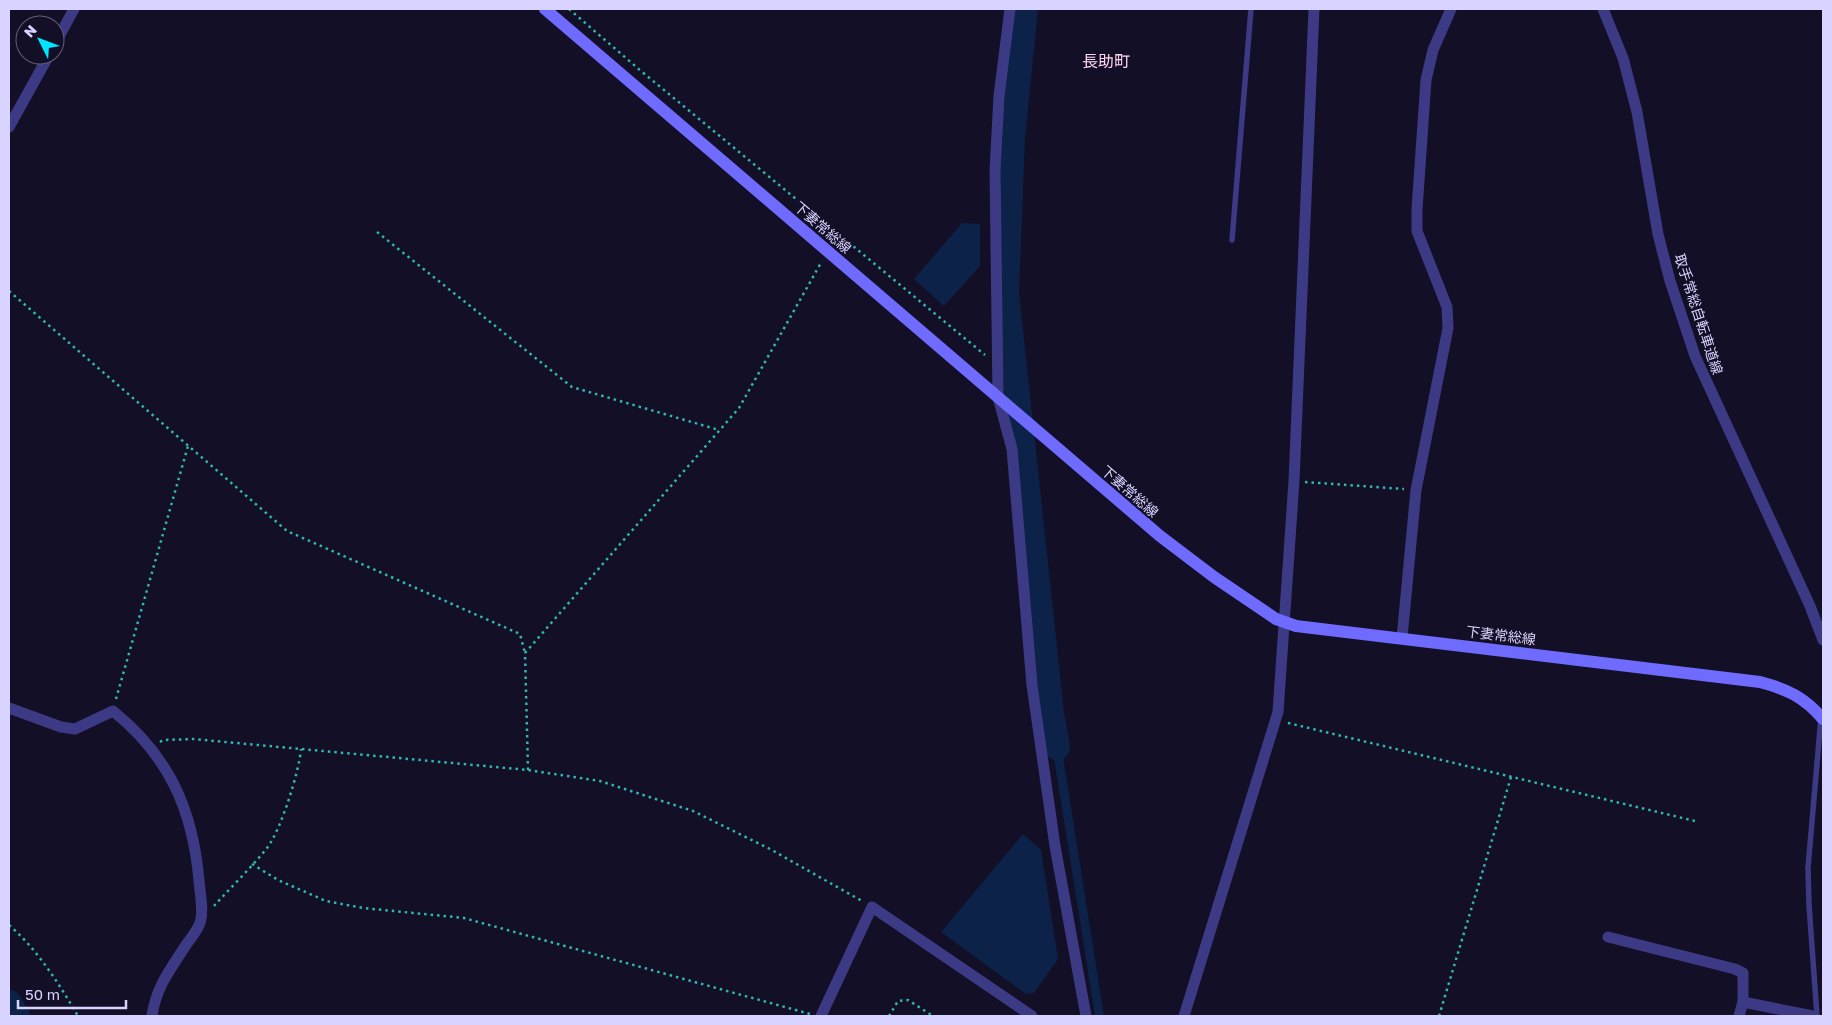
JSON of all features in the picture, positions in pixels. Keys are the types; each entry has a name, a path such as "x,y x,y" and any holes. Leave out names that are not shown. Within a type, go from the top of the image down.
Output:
{"main road":[{"name":"下妻常総線","path":"545,9 1160,536 1214,577 1285,623 1296,626 1760,682 1802,698 1822,717"}],"street":[{"path":"65,26 74,9"},
{"path":"1010,9 999,96 995,170 998,397 1012,448 1032,685 1056,846 1086,1016"},
{"path":"1184,1016 1278,712 1294,481 1314,9"},
{"path":"1402,638 1416,490 1448,328 1447,307 1417,231 1417,209 1426,80 1433,50 1451,9"},
{"name":"取手常総自転車道線","path":"1604,9 1622,58 1637,112 1660,243 1670,281 1695,356 1810,606 1823,640"},
{"path":"9,127 43,65"},
{"path":"9,708 61,727 75,729 113,710 152,748 176,787 190,823 197,858 201,916 193,934 163,980 154,999 152,1016"},
{"path":"819,1016 872,907 1032,1016"},
{"path":"1608,937 1735,969 1743,973 1743,1002 1739,1016"},
{"path":"1743,1002 1815,1016"}],"lane":[{"path":"1232,240 1251,9"},
{"path":"1815,1016 1808,868 1822,717"}],"path":[{"path":"569,9 641,71 998,365"},
{"path":"378,232 572,387 719,430"},
{"path":"525,653 739,408 828,251"},
{"path":"9,291 287,531 520,634 525,653 528,770"},
{"path":"113,710 188,446"},
{"path":"1294,481 1416,490"},
{"path":"1275,720 1694,821"},
{"path":"152,748 163,740 193,739 528,770 600,781 693,811 770,849 872,907"},
{"path":"201,916 214,905 268,847 278,827 300,766 302,749"},
{"path":"1438,1016 1512,777"},
{"path":"252,864 278,880 326,900 363,908 464,918 819,1016"},
{"path":"9,925 34,951 58,983 78,1016"},
{"path":"889,1016 898,1001 908,1000 933,1016"}],"water":[{"path":"962,223 980,224 980,266 944,306 914,279"},
{"path":"1056,712 1104,1016 1095,1016 1047,714"},
{"path":"1023,834 1041,850 1058,959 1034,993 1026,994 941,932"}],"waterway":[{"path":"1025,9 1012,138 1006,293 1051,713 1057,747"},
{"path":"9,1003 17,1016"}],"district":[{"name":"長助町","path":"1106,61"}]}
